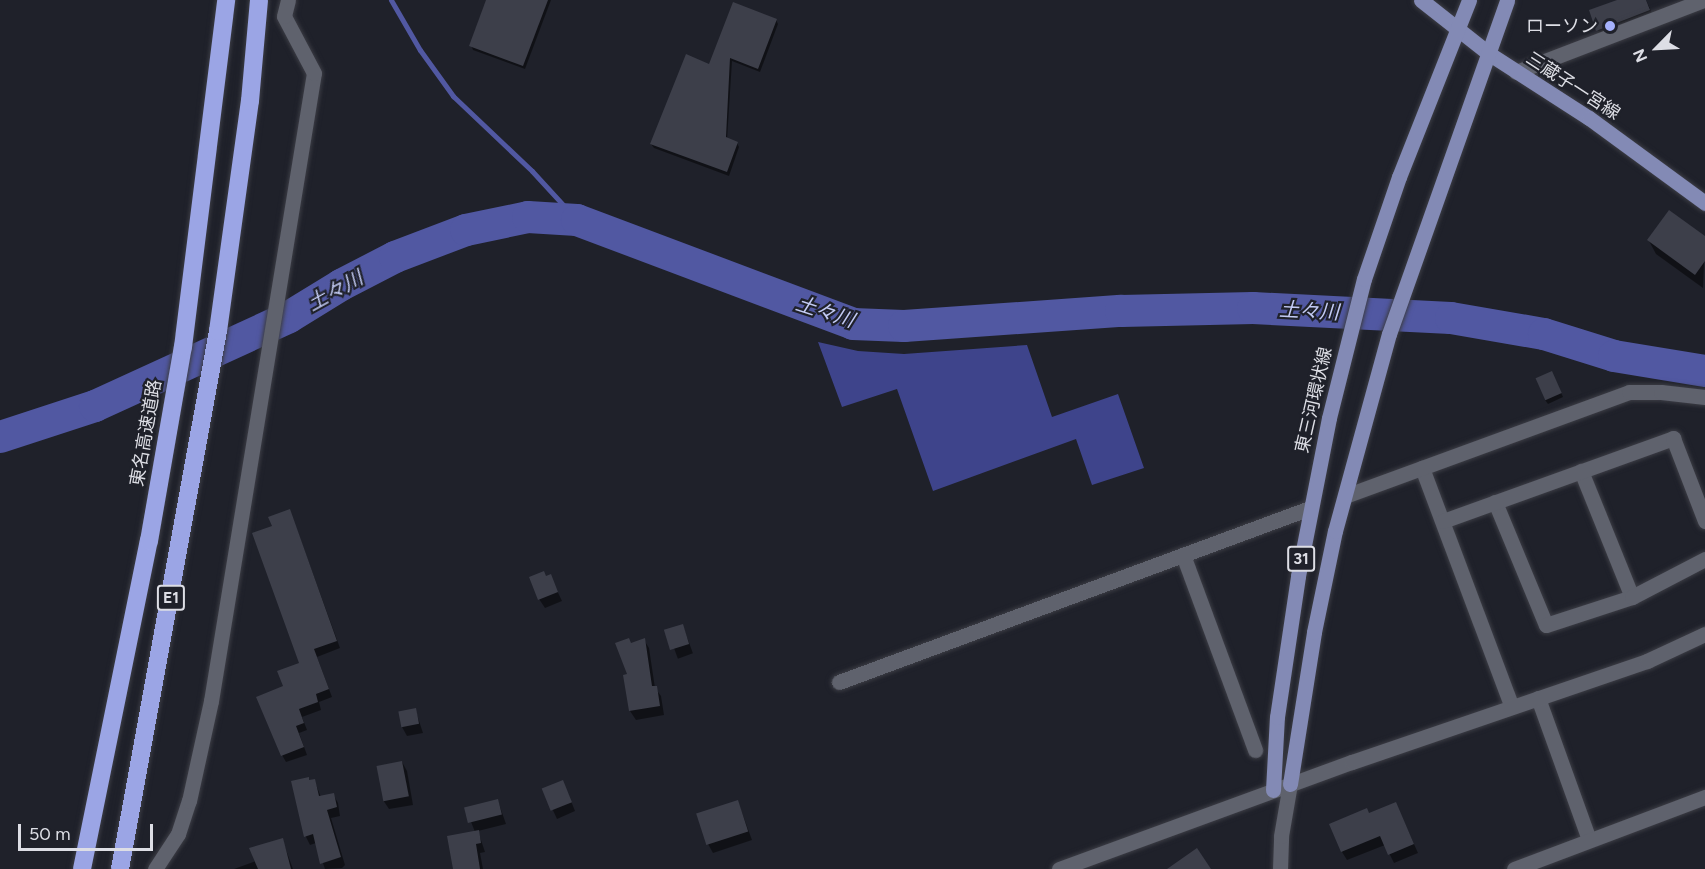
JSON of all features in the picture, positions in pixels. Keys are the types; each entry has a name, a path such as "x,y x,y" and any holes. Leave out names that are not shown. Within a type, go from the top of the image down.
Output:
{"highway":[{"name":"東名高速道路","path":"82,869 149,541 183,347 226,0"},
{"name":"E1","path":"120,869 218,331 250,101 259,0"}],"main road":[{"name":"三蔵子一宮線","path":"1420,0 1488,53 1589,118 1705,203"},
{"name":"東三河環状線","path":"1273,790 1277,717 1310,508 1329,418 1362,286 1399,177 1469,0"},
{"name":"31","path":"1290,784 1314,632 1344,496 1389,334 1401,294 1508,0"}],"street":[{"path":"155,869 178,834 189,801 204,734 314,74 284,16 288,0"},
{"path":"1516,72 1704,0"},
{"path":"1344,496 1629,392 1661,392 1705,397"},
{"path":"1443,520 1673,438 1705,521"},
{"path":"1422,468 1512,707"},
{"path":"1581,471 1632,597"},
{"path":"1495,502 1546,625 1632,597 1705,558"},
{"path":"839,682 1310,508"},
{"path":"1183,555 1255,750"},
{"path":"1059,869 1273,790 1647,661 1705,634"},
{"path":"1538,698 1589,840"},
{"path":"1280,869 1281,836 1290,784"},
{"path":"1273,790 1281,836"},
{"path":"1514,869 1705,797"}],"shaded area":[{"path":"818,342 858,351 904,354 1027,345 1052,417 1118,394 1144,468 1092,485 1076,439 933,491 897,389 842,407"}],"building":[{"path":"486,0 548,0 523,66 469,46"},
{"name":"ローソン","path":"1617,0 1646,0 1650,10 1596,31 1589,10"},
{"path":"733,2 777,19 758,69 730,58 726,137 738,142 727,172 650,144 686,54 709,64"},
{"path":"1669,210 1705,236 1705,261 1695,275 1647,240"},
{"path":"1552,371 1562,393 1545,400 1536,378"},
{"path":"290,509 337,641 314,649 329,689 316,694 318,702 299,709 304,723 296,726 304,747 281,756 256,697 283,686 277,671 299,663 252,533 272,526 268,517"},
{"path":"544,571 546,576 551,574 558,592 538,600 529,577"},
{"path":"683,624 689,644 670,650 664,630"},
{"path":"629,638 631,643 645,638 652,686 657,686 660,706 629,711 623,675 627,674 615,643"},
{"path":"416,708 419,724 401,727 398,711"},
{"path":"402,761 409,796 383,801 376,766"},
{"path":"309,777 309,780 315,779 319,796 334,793 337,807 327,810 341,857 320,864 313,834 304,837 291,781"},
{"path":"563,780 572,802 551,811 542,789"},
{"path":"498,799 502,815 468,823 464,807"},
{"path":"738,800 748,831 706,845 696,814"},
{"path":"1396,802 1414,844 1388,855 1380,836 1341,852 1329,824 1367,808 1369,813"},
{"path":"479,830 481,843 476,844 480,869 453,869 447,836"},
{"path":"283,838 291,869 258,869 249,848"},
{"path":"1197,848 1211,869 1167,869"}],"waterway":[{"path":"391,0 420,50 453,96 532,171 577,220"},
{"name":"土々川","path":"0,437 95,406 289,317 341,285 395,257 466,230 528,217 577,220 853,324 904,326 1121,311 1253,308 1451,318 1544,334 1614,356 1705,371"}],"place":[{"name":"ローソン","path":"1610,26"}]}
